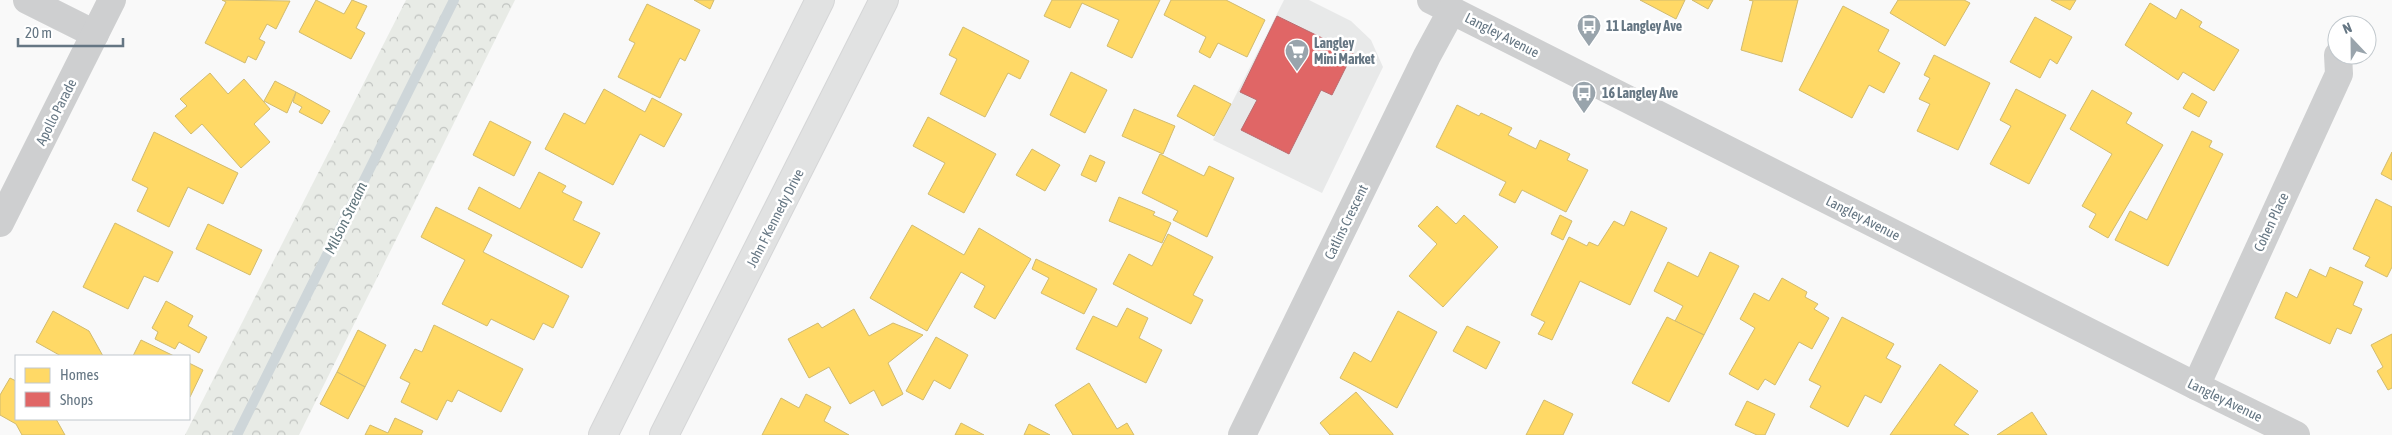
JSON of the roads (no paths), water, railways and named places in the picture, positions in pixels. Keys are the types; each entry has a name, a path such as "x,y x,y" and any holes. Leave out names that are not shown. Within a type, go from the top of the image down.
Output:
{"main road":[{"path":"603,435 820,0"},
{"name":"John F Kennedy Drive","path":"664,435 884,0"}],"street":[{"path":"27,0 95,34"},
{"name":"Apollo Parade","path":"0,223 112,0"},
{"name":"Langley Avenue","path":"1442,5 2296,435"},
{"name":"Catlins Crescent","path":"1242,435 1428,56 1442,5"},
{"name":"Cohen Place","path":"2196,386 2339,74 2339,65"}],"waterway":[{"name":"Milson Stream","path":"237,435 454,0"}],"place":[{"name":"11 Langley Ave","path":"1589,47"},
{"name":"Langley Mini Market","path":"1297,72"},
{"name":"16 Langley Ave","path":"1584,114"}]}
